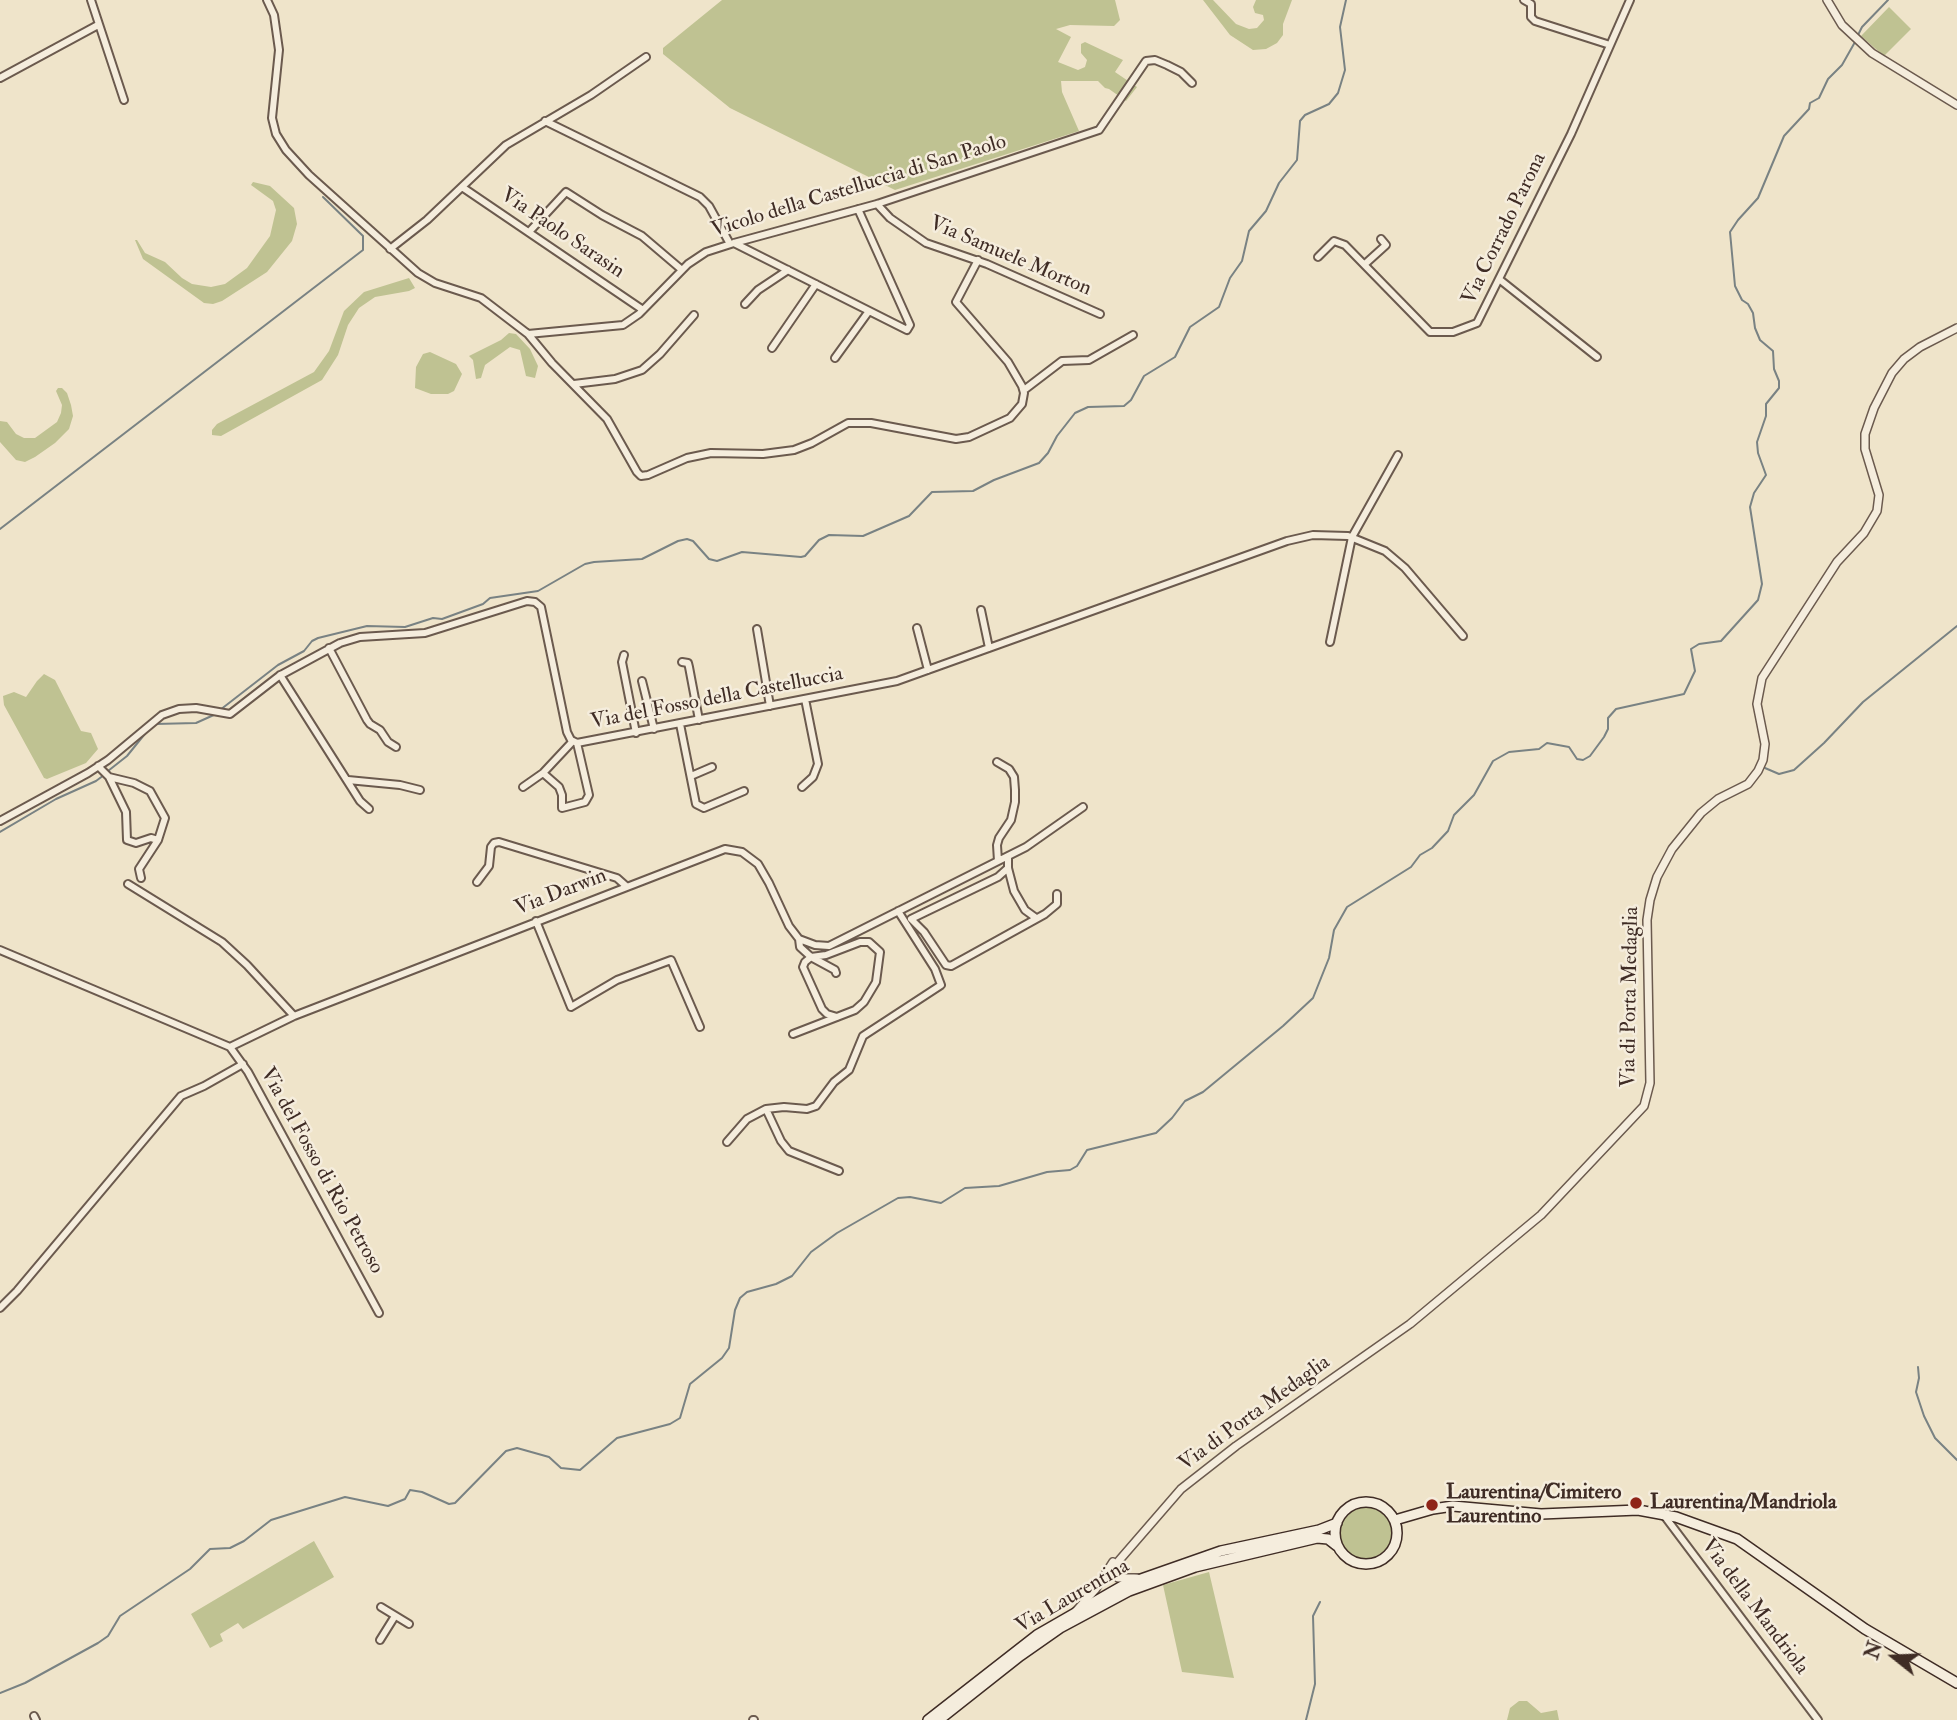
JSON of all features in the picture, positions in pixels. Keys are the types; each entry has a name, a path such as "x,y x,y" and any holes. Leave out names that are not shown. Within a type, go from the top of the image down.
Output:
{"main road":[{"path":"1361,1502 1384,1507 1395,1520 1397,1539 1388,1556 1380,1561 1360,1564 1351,1560 1338,1546 1335,1535 1337,1522 1346,1509 1361,1502"},
{"path":"1395,1520 1453,1506 1541,1514 1622,1510 1648,1510 1663,1514 1737,1539 1865,1629 1957,1683"},
{"name":"Via Laurentina","path":"928,1720 1026,1643 1074,1612 1124,1585 1221,1551 1319,1530 1337,1522"},
{"name":"Via Laurentina","path":"939,1720 1060,1628 1129,1591 1195,1567 1317,1538 1326,1538 1338,1546"}],"street":[{"path":"91,0 124,100"},
{"path":"267,0 274,15 279,50 271,110 276,134 286,150 309,175 418,274 481,298 527,334 607,419 637,472 644,476 687,458 711,453 768,454 794,450 852,422 960,439 1014,415 1022,404 1024,390 1008,362 956,303 957,296 978,260"},
{"path":"1524,0 1531,4 1531,17 1535,21 1610,45"},
{"name":"Via Corrado Parona","path":"1318,257 1334,241 1338,242 1365,264 1426,329 1434,334 1452,332 1477,323 1573,129 1630,0"},
{"path":"1827,0 1839,20 1861,44 1884,62 1957,105"},
{"path":"0,78 98,25"},
{"path":"390,249 506,145 591,95 646,57"},
{"name":"Vicolo della Castelluccia di San Paolo","path":"527,334 618,326 643,310 682,270 703,254 732,243 877,204 1099,130 1146,61 1155,60 1167,65 1181,72 1192,83"},
{"path":"545,121 700,197 709,206 732,243 905,330 909,329 910,325 858,209"},
{"name":"Via Paolo Sarasin","path":"462,187 643,310"},
{"path":"529,232 566,192 646,239 682,270"},
{"name":"Via Samuele Morton","path":"877,204 890,218 920,240 978,260 1100,314"},
{"path":"1365,264 1387,244 1381,239"},
{"path":"745,304 760,288 788,270"},
{"path":"1499,279 1597,357"},
{"path":"772,348 816,284"},
{"path":"835,358 869,311"},
{"path":"574,384 615,379 639,372 657,358 694,315"},
{"name":"Via di Porta Medaglia","path":"1074,1612 1092,1594 1112,1563 1191,1479 1410,1324 1541,1215 1644,1106 1650,1083 1647,920 1657,877 1672,849 1701,813 1718,799 1748,783 1760,767 1765,744 1757,697 1762,678 1837,562 1864,533 1877,511 1879,495 1864,444 1874,408 1892,373 1904,359 1920,347 1957,328"},
{"path":"1024,390 1062,361 1091,359 1133,335"},
{"path":"1330,642 1353,537 1398,455"},
{"name":"Via del Fosso della Castelluccia","path":"0,821 98,766 162,715 188,708 224,714 236,712 280,675 329,648 360,637 425,633 495,610 533,601 541,608 567,732 575,742 636,733 897,681 1294,538 1319,534 1353,537 1376,546 1398,560 1463,636"},
{"path":"981,610 989,648"},
{"path":"917,628 928,670"},
{"path":"757,629 770,706"},
{"path":"329,648 370,724 380,730 388,742 396,747"},
{"path":"624,655 622,662 636,733"},
{"path":"681,662 688,663 690,667 699,720"},
{"path":"280,675 360,801 369,809"},
{"path":"642,681 654,729"},
{"path":"802,787 813,777 818,764 805,699"},
{"path":"680,724 696,804 701,808 744,791"},
{"path":"523,787 543,773 575,742 589,795 585,802 562,808 559,787 543,773"},
{"path":"997,762 1009,769 1014,777 1015,790 1011,820 997,845 998,861"},
{"path":"98,766 106,775 126,812 127,840 136,843 151,838 158,840"},
{"path":"691,776 712,767"},
{"path":"106,775 150,791 165,818 158,840 141,864 141,878"},
{"path":"348,780 400,785 420,790"},
{"path":"799,939 814,945 829,946 1037,841 1083,807"},
{"path":"477,882 489,866 491,848 494,843 499,842 617,878 626,886"},
{"name":"Via Darwin","path":"230,1047 294,1016 719,850 738,850 761,867 789,926 799,939 800,947 811,957"},
{"path":"1008,856 1008,869 1014,891 1025,910 1036,918"},
{"path":"1008,869 998,877 911,919 924,932 948,966 1055,906 1057,894"},
{"path":"128,884 222,942 294,1016"},
{"path":"727,1142 747,1119 766,1110 776,1107 807,1109 816,1105 834,1082 849,1070 863,1036 941,985 935,969 898,911"},
{"path":"536,921 571,1007 617,980 671,960 699,1027"},
{"path":"793,1034 837,1017 855,1010 871,993 876,982 880,952 869,942 860,942 805,961 804,971 822,1009 837,1017"},
{"path":"0,950 230,1047"},
{"path":"811,957 836,973"},
{"name":"Via del Fosso di Rio Petroso","path":"230,1047 243,1064 379,1313"},
{"path":"0,1308 181,1096 243,1064"},
{"path":"773,1119 776,1107"},
{"path":"766,1110 773,1119 778,1136 789,1151 839,1171"},
{"name":"Via della Mandriola","path":"1663,1514 1818,1720"},
{"path":"1124,1552 1115,1567 1116,1577 1124,1580 1149,1575"},
{"path":"381,1607 409,1624"},
{"path":"380,1640 395,1616"}],"green space":[{"path":"722,0 1115,0 1120,20 1114,26 1070,25 1056,29 1071,37 1058,62 1078,70 1085,67 1087,60 1081,53 1081,44 1085,42 1123,60 1115,72 1137,87 1126,101 1098,81 1061,81 1062,92 1079,131 895,190 730,108 663,54 663,48"},
{"path":"1203,0 1213,0 1236,24 1249,29 1257,28 1264,20 1263,15 1255,13 1253,7 1256,0 1292,0 1283,24 1283,35 1277,43 1266,49 1253,50 1230,35"},
{"path":"1889,7 1911,29 1884,56 1861,36"},
{"path":"253,182 270,186 294,208 297,224 292,241 267,272 213,304 204,303 143,259 135,240 145,253 165,262 192,284 211,287 225,284 247,268 270,236 276,210 273,201 251,185"},
{"path":"409,278 415,288 375,297 359,308 348,325 338,355 322,380 221,436 212,435 217,424 314,372 329,351 344,311 364,292"},
{"path":"509,333 516,334 530,349 538,366 535,378 526,376 520,350 510,347 485,365 481,378 476,379 473,360 469,356"},
{"path":"430,352 456,364 462,374 454,391 448,394 431,394 415,388 416,367 423,354"},
{"path":"58,388 67,393 71,405 73,416 69,429 35,457 25,462 16,460 0,442 0,421 7,422 16,434 24,438 35,438 57,422 62,405 56,391"},
{"path":"44,674 55,680 81,731 91,733 98,749 86,763 47,779 4,705 3,696 14,692 26,697"},
{"path":"1366,1506 1385,1514 1393,1533 1385,1552 1366,1560 1347,1552 1339,1533 1347,1514"},
{"path":"314,1541 334,1577 243,1629 238,1623 220,1634 223,1641 210,1648 191,1614"},
{"path":"1209,1572 1234,1678 1182,1672 1163,1585"},
{"path":"1519,1701 1527,1701 1541,1713 1557,1710 1559,1720 1507,1720 1510,1708"}],"waterway":[{"path":"220,710 278,665 304,651 318,638 367,626 405,627 433,618 442,619 483,604 490,598 538,591 585,564 642,559 687,539 693,541 709,559 717,561 742,552 801,557 819,540 829,535 863,536 909,516 932,492 973,491 1039,463 1075,413 1088,407 1124,406 1131,400 1144,376 1175,357 1190,327 1219,307 1230,278 1242,261 1249,231 1266,211 1279,183 1297,160 1300,121 1305,115 1329,104 1338,93 1345,70 1340,27 1346,0"},
{"path":"1857,37 1862,27 1888,0"},
{"path":"0,1693 25,1683 98,1643 108,1636 120,1616 190,1569 210,1549 230,1548 244,1541 271,1520 345,1497 388,1506 405,1499 410,1490 422,1492 449,1504 455,1503 506,1451 517,1448 549,1457 561,1468 580,1470 617,1438 670,1424 680,1418 690,1384 722,1358 729,1348 735,1310 740,1298 747,1292 776,1284 792,1276 811,1252 837,1233 898,1198 910,1197 941,1203 965,1188 999,1186 1047,1172 1070,1170 1077,1166 1087,1150 1156,1133 1185,1101 1203,1092 1313,998 1329,958 1334,930 1347,907 1411,867 1420,855 1432,848 1448,831 1454,815 1474,795 1493,761 1509,752 1539,749 1547,743 1569,747 1577,759 1583,760 1590,756 1604,737 1608,729 1608,718 1616,709 1684,694 1695,671 1691,649 1699,644 1721,641 1758,600 1762,584 1750,507 1754,493 1766,475 1757,442 1766,416 1766,404 1779,388 1779,381 1774,369 1773,351 1760,340 1753,313 1735,286 1730,232 1758,198 1784,136 1809,109 1810,103 1819,98 1828,79 1842,65 1855,42"},
{"path":"0,529 363,250 363,236 323,197"},
{"path":"1765,768 1779,774 1794,770 1863,702 1957,626"},
{"path":"155,724 196,723 216,714"},
{"path":"108,771 127,756 148,730"},
{"path":"0,832 104,775"},
{"path":"1918,1367 1916,1392 1924,1416 1935,1438 1957,1460"},
{"path":"1306,1720 1315,1684 1313,1616 1320,1602"}],"place":[{"name":"Laurentina/Mandriola","path":"1636,1503"},
{"name":"Laurentina/Cimitero Laurentino","path":"1432,1505"}]}
